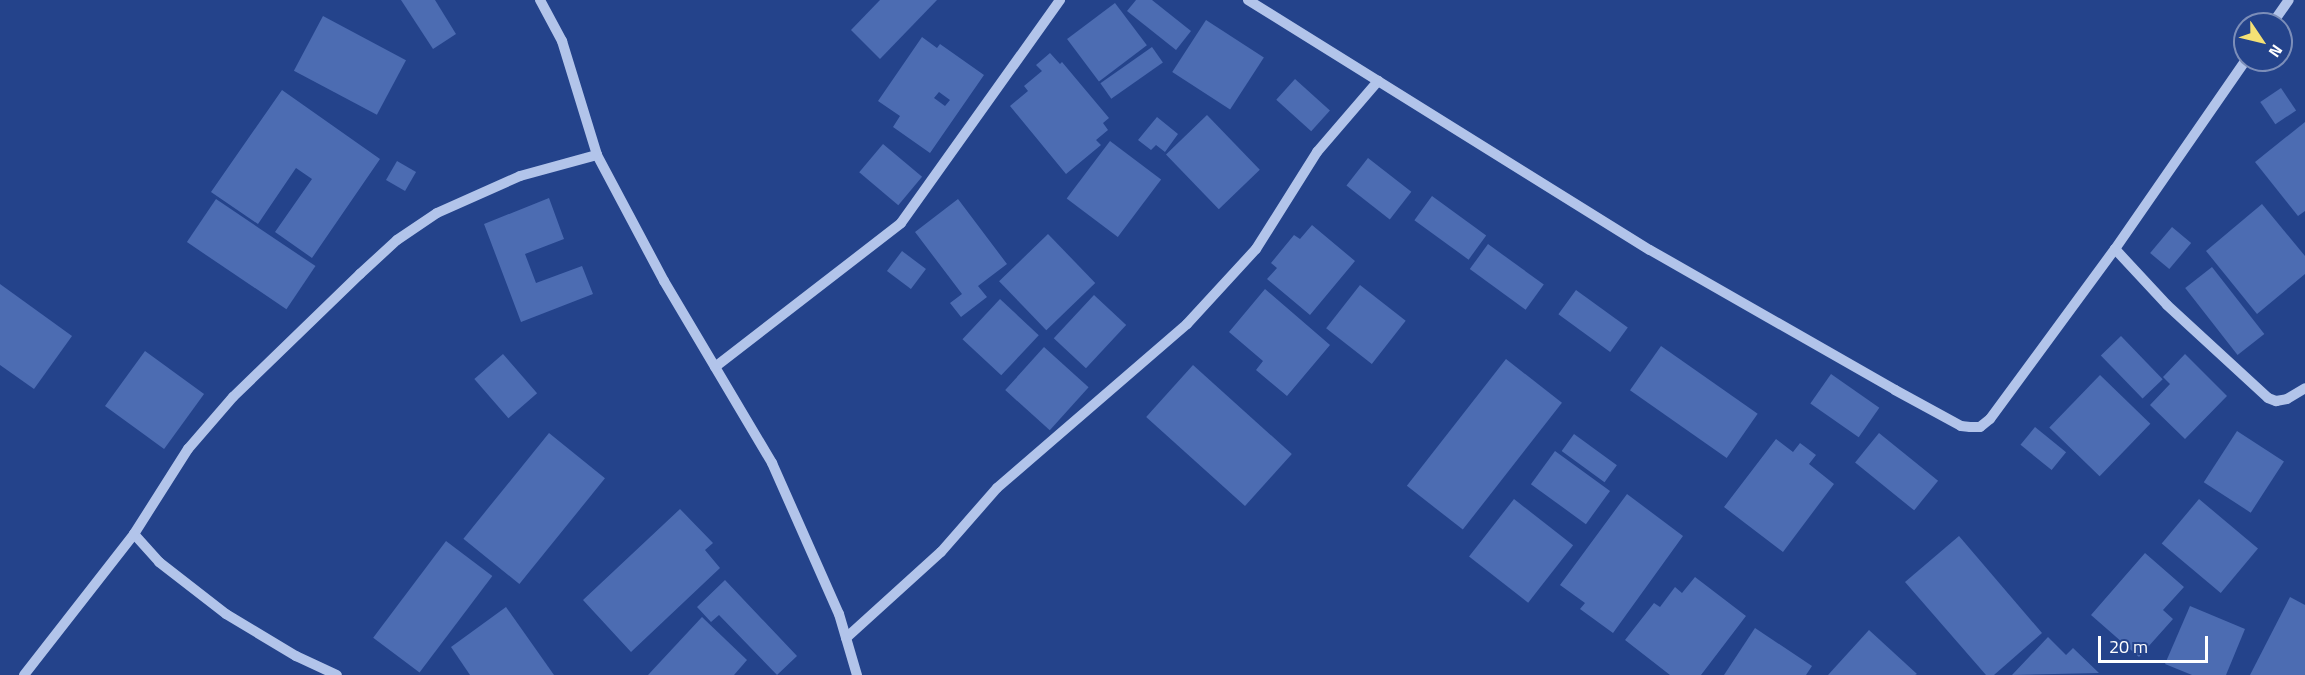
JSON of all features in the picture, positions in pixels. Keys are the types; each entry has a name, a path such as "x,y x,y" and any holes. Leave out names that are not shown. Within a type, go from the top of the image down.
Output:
{"street":[{"path":"540,0 562,41 597,154 664,280 772,463 839,614 856,675"},
{"path":"715,368 901,224 1060,0"},
{"path":"1248,0 1650,250 1961,426 1980,427 1990,419 2115,249 2238,72"},
{"path":"846,638 941,552 997,488 1187,324 1256,249 1317,152 1378,81"},
{"path":"24,675 134,534 188,449 233,397 398,240 437,213 489,189 520,176 597,154"},
{"path":"2115,249 2167,305 2268,398 2287,399 2305,388"},
{"path":"134,534 159,562 226,614 296,656 337,675"}],"building":[{"path":"401,0 435,0 456,34 433,49"},
{"path":"880,0 937,0 880,59 851,30"},
{"path":"1136,0 1152,0 1191,31 1176,50 1127,11"},
{"path":"1115,3 1147,45 1099,81 1067,39"},
{"path":"323,16 406,60 377,115 294,71"},
{"path":"1206,20 1264,58 1230,110 1172,72"},
{"path":"922,37 937,48 940,44 984,75 930,153 893,127 900,116 878,101","holes":["939,92 950,100 945,106 934,98"]},
{"path":"1152,47 1163,63 1111,99 1100,83"},
{"path":"1050,53 1060,64 1062,62 1109,118 1103,123 1108,130 1096,140 1101,145 1066,174 1010,106 1028,91 1024,86 1042,71 1036,65"},
{"path":"1295,79 1330,110 1311,131 1276,100"},
{"path":"2281,88 2296,110 2275,124 2260,102"},
{"path":"282,90 380,159 312,258 275,232 312,179 296,168 258,224 211,192"},
{"path":"1207,115 1260,170 1219,209 1166,155"},
{"path":"1157,117 1178,134 1165,152 1156,145 1151,150 1138,140"},
{"path":"2305,122 2305,211 2298,216 2255,162"},
{"path":"1110,141 1161,180 1118,237 1067,199"},
{"path":"883,144 922,177 898,205 859,172"},
{"path":"1368,158 1411,192 1390,219 1346,186"},
{"path":"397,161 416,172 405,191 386,180"},
{"path":"1432,196 1486,235 1469,260 1414,220"},
{"path":"549,198 564,239 525,254 536,283 582,266 593,294 521,322 484,224"},
{"path":"216,199 315,266 286,309 187,242"},
{"path":"958,199 1007,264 978,286 987,297 961,317 950,303 962,294 915,232"},
{"path":"2262,204 2305,256 2305,274 2257,314 2206,251"},
{"path":"1312,225 1355,261 1310,315 1267,279 1277,268 1271,263 1294,235 1300,239"},
{"path":"2172,227 2191,243 2169,269 2150,253"},
{"path":"1048,234 1095,283 1046,330 999,281"},
{"path":"1488,244 1544,285 1526,310 1470,269"},
{"path":"902,251 926,269 911,289 887,271"},
{"path":"2212,267 2264,334 2238,355 2185,288"},
{"path":"0,284 72,336 34,389 0,365"},
{"path":"1360,285 1406,321 1372,364 1326,328"},
{"path":"1265,289 1330,345 1287,396 1256,370 1263,361 1229,332"},
{"path":"1576,290 1628,328 1610,352 1558,314"},
{"path":"1094,295 1126,325 1086,368 1054,338"},
{"path":"1000,299 1039,335 1001,375 962,339"},
{"path":"2121,336 2163,379 2143,399 2101,355"},
{"path":"1661,346 1758,414 1727,458 1630,390"},
{"path":"1044,347 1089,387 1050,430 1005,390"},
{"path":"145,351 204,394 164,449 105,406"},
{"path":"503,354 537,393 508,418 474,379"},
{"path":"2185,354 2227,396 2185,439 2150,405 2170,384 2163,377"},
{"path":"1506,359 1562,403 1463,530 1407,486"},
{"path":"1193,365 1292,454 1245,506 1146,417"},
{"path":"1831,374 1879,408 1859,437 1810,403"},
{"path":"2100,375 2150,424 2100,476 2049,428"},
{"path":"2035,427 2066,452 2052,470 2021,445"},
{"path":"2237,431 2284,461 2251,513 2204,482"},
{"path":"549,433 605,478 519,584 463,539"},
{"path":"1879,433 1938,481 1914,510 1855,463"},
{"path":"1574,434 1617,465 1605,482 1562,451"},
{"path":"1776,439 1793,452 1800,443 1816,455 1809,464 1834,484 1783,552 1724,507"},
{"path":"1555,451 1610,491 1586,524 1531,484"},
{"path":"1627,494 1683,536 1613,633 1580,609 1585,603 1560,585"},
{"path":"1514,499 1573,545 1528,603 1469,557"},
{"path":"2199,499 2258,548 2221,593 2162,543"},
{"path":"680,509 713,543 705,550 720,568 631,652 583,600"},
{"path":"1959,536 2042,633 1994,675 1986,675 1905,582"},
{"path":"446,541 492,576 420,673 373,638"},
{"path":"2145,553 2184,587 2163,610 2173,619 2139,657 2091,615"},
{"path":"1695,577 1746,616 1701,675 1670,675 1625,640 1654,603 1660,607 1675,587 1682,593"},
{"path":"725,580 797,656 777,675 719,615 711,622 697,607"},
{"path":"2290,597 2305,605 2305,675 2250,675"},
{"path":"2190,606 2245,629 2226,675 2192,675 2165,664"},
{"path":"506,607 554,675 470,675 451,647"},
{"path":"702,617 747,660 734,675 648,675"},
{"path":"1755,628 1812,666 1806,675 1724,675"},
{"path":"1869,630 1917,674 1828,675"},
{"path":"2048,637 2066,655 2073,648 2099,673 2012,675"}]}
